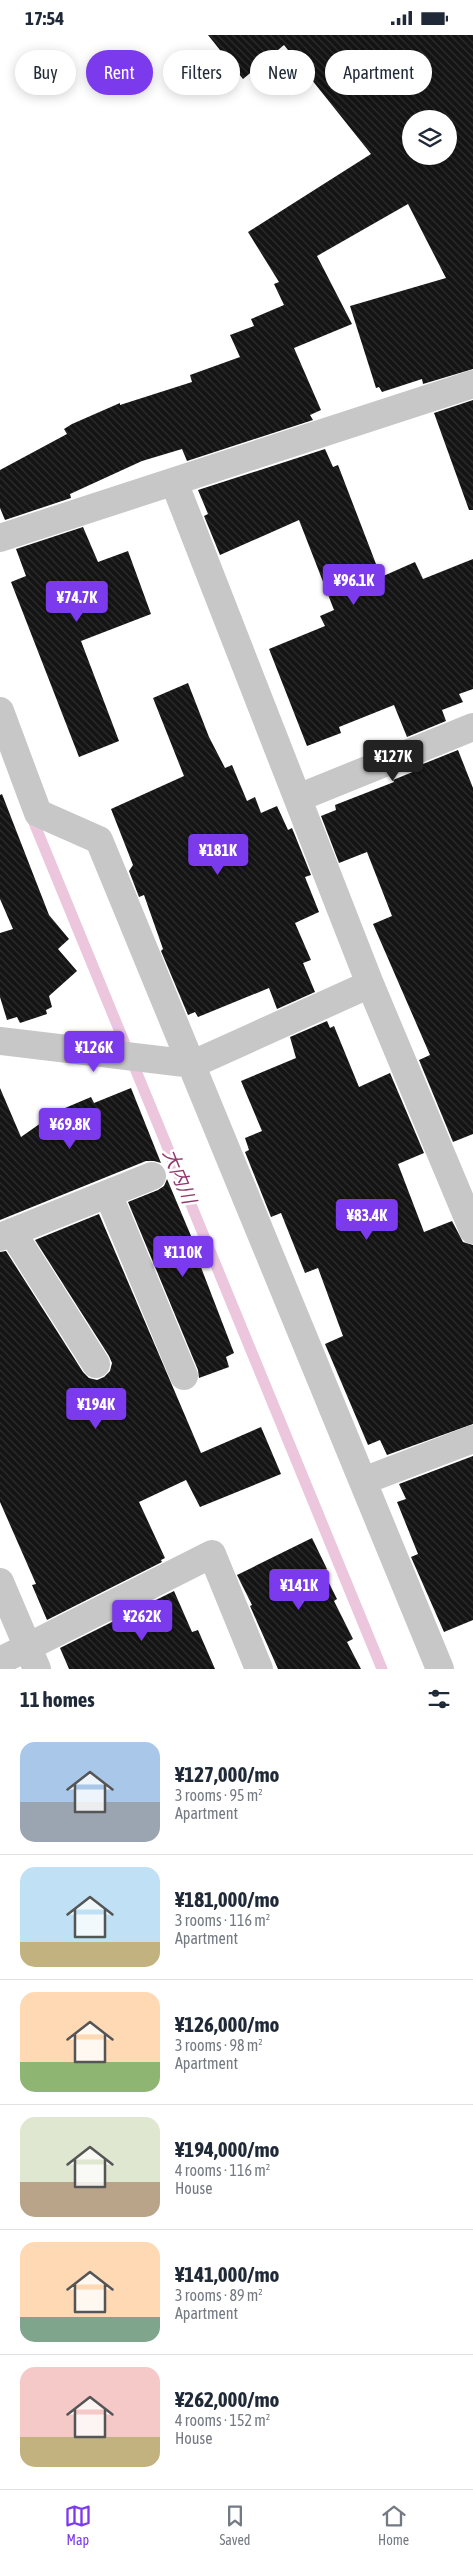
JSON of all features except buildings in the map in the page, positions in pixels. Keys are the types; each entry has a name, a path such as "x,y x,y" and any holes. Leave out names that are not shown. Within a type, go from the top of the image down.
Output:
{"street":[{"path":"0,539 473,384"},
{"path":"174,482 370,984 473,1231"},
{"path":"0,711 38,813 99,840 193,1064 440,1669"},
{"path":"298,797 473,727"},
{"path":"0,1041 193,1064 370,984"},
{"path":"96,1363 6,1234 152,1177"},
{"path":"108,1194 184,1376"},
{"path":"363,1481 473,1439"},
{"path":"0,1661 32,1658 212,1554 259,1669"},
{"path":"0,1583 32,1658"}],"waterway":[{"name":"大内川","path":"30,813 382,1669"}]}
